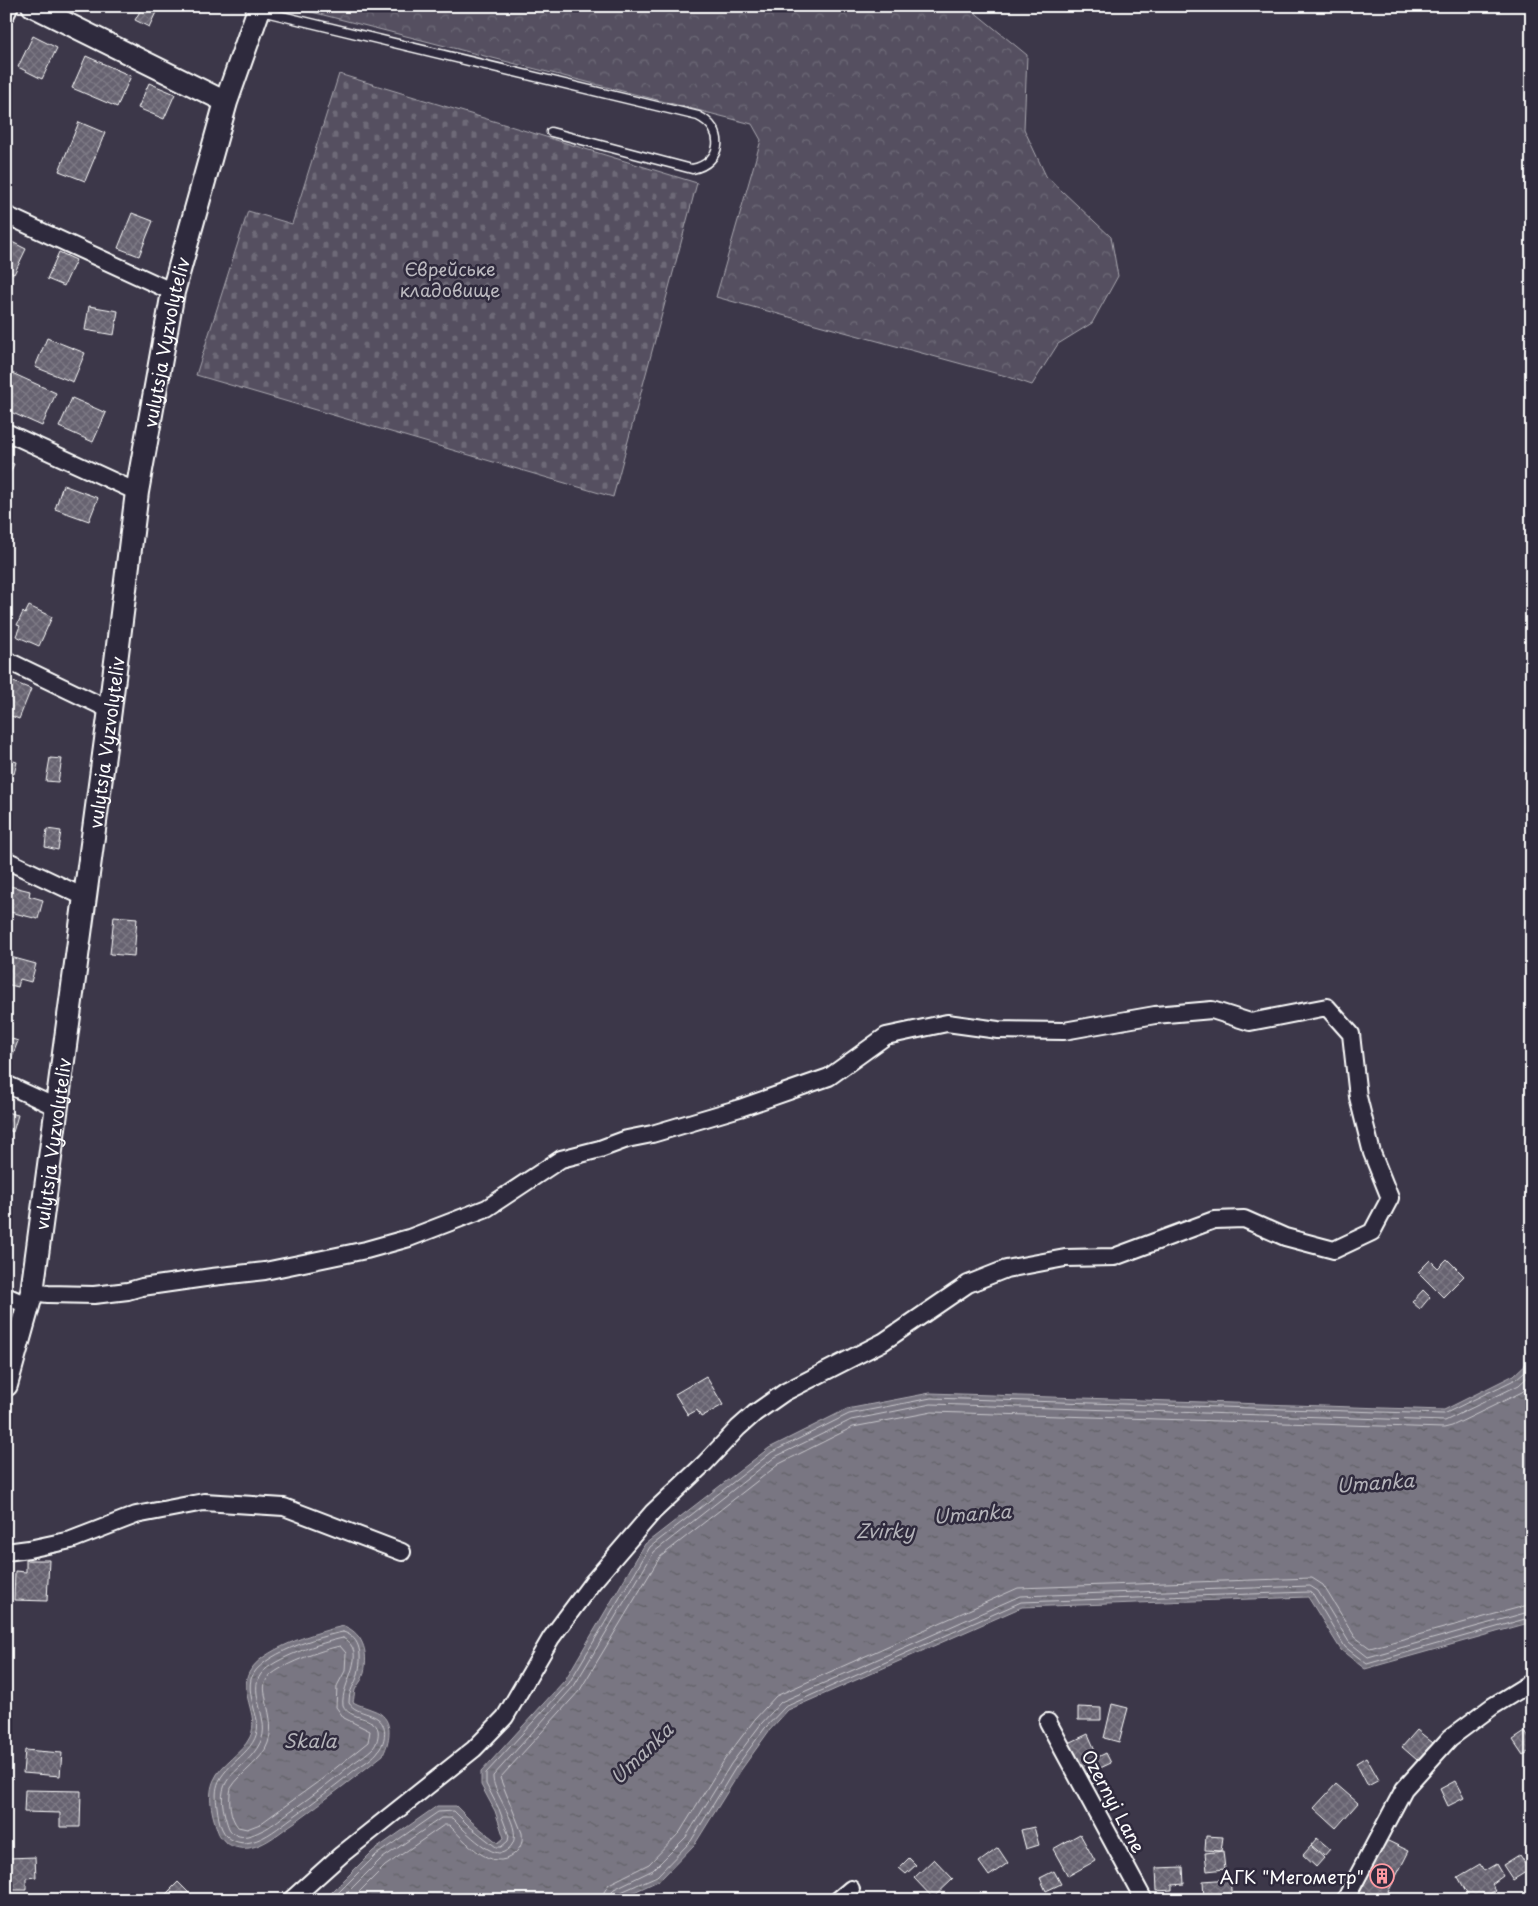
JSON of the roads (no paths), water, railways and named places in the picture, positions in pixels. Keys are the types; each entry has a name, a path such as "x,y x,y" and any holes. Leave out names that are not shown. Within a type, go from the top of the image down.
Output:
{"main road":[{"name":"vulytsja Vyzvolyteliv","path":"6,1385 31,1299 110,710 137,492 173,292 226,102 259,8"}],"street":[{"path":"6,14 10,6"},
{"path":"32,6 226,102"},
{"path":"6,215 173,292"},
{"path":"6,432 137,492"},
{"path":"6,660 110,710"},
{"path":"6,860 84,898"},
{"path":"6,1296 31,1299 48,1294 94,1295 128,1291 142,1287 265,1271 366,1250 409,1238 487,1208 561,1159 740,1108 828,1077 886,1036 947,1024 998,1030 1064,1031 1156,1015 1212,1010 1250,1022 1327,1007 1351,1034 1358,1097 1372,1153 1390,1198 1372,1232 1334,1250 1285,1237 1244,1219 1214,1220 1114,1257 1065,1258 1006,1269 968,1284 883,1342 785,1392 755,1413 738,1428 705,1463 653,1512 598,1576 551,1638 505,1717 474,1749 341,1855 291,1900"},
{"path":"6,1084 56,1107"},
{"path":"6,1552 71,1540 136,1515 204,1502 284,1507 402,1552"},
{"path":"1345,1900 1404,1789 1450,1738 1493,1706 1532,1682"},
{"name":"Ozernyi Lane","path":"1048,1722 1144,1900"},
{"path":"838,1900 851,1889"}],"lane":[{"path":"259,8 698,116 712,125 718,141 713,157 707,163 692,169 551,132"}],"water":[{"path":"1532,642 1532,773 1526,749"},
{"name":"Zvirky","path":"1532,1358 1532,1622 1365,1669 1341,1650 1308,1597 1022,1607 788,1710 769,1731 741,1770 695,1844 660,1880 617,1900 324,1900 373,1851 437,1806 456,1806 498,1843 504,1838 495,1811 481,1785 481,1772 565,1680 645,1544 769,1448 847,1409 930,1393 1444,1410 1514,1375"},
{"name":"Skala","path":"344,1626 357,1634 361,1640 364,1646 366,1661 362,1680 355,1690 353,1702 380,1713 388,1723 388,1742 383,1755 268,1841 249,1848 229,1845 217,1829 212,1811 211,1792 217,1774 246,1743 253,1729 253,1720 247,1694 247,1676 259,1660 269,1653 308,1636"}],"place":[{"name":"АГК \"Мегометр\"","path":"1382,1876"}],"park label":[{"name":"Єврейське кладовище","path":"450,278"}],"water label":[{"name":"Umanka","path":"1375,1482"},
{"name":"Umanka","path":"972,1513"},
{"name":"Umanka","path":"641,1753"}]}
